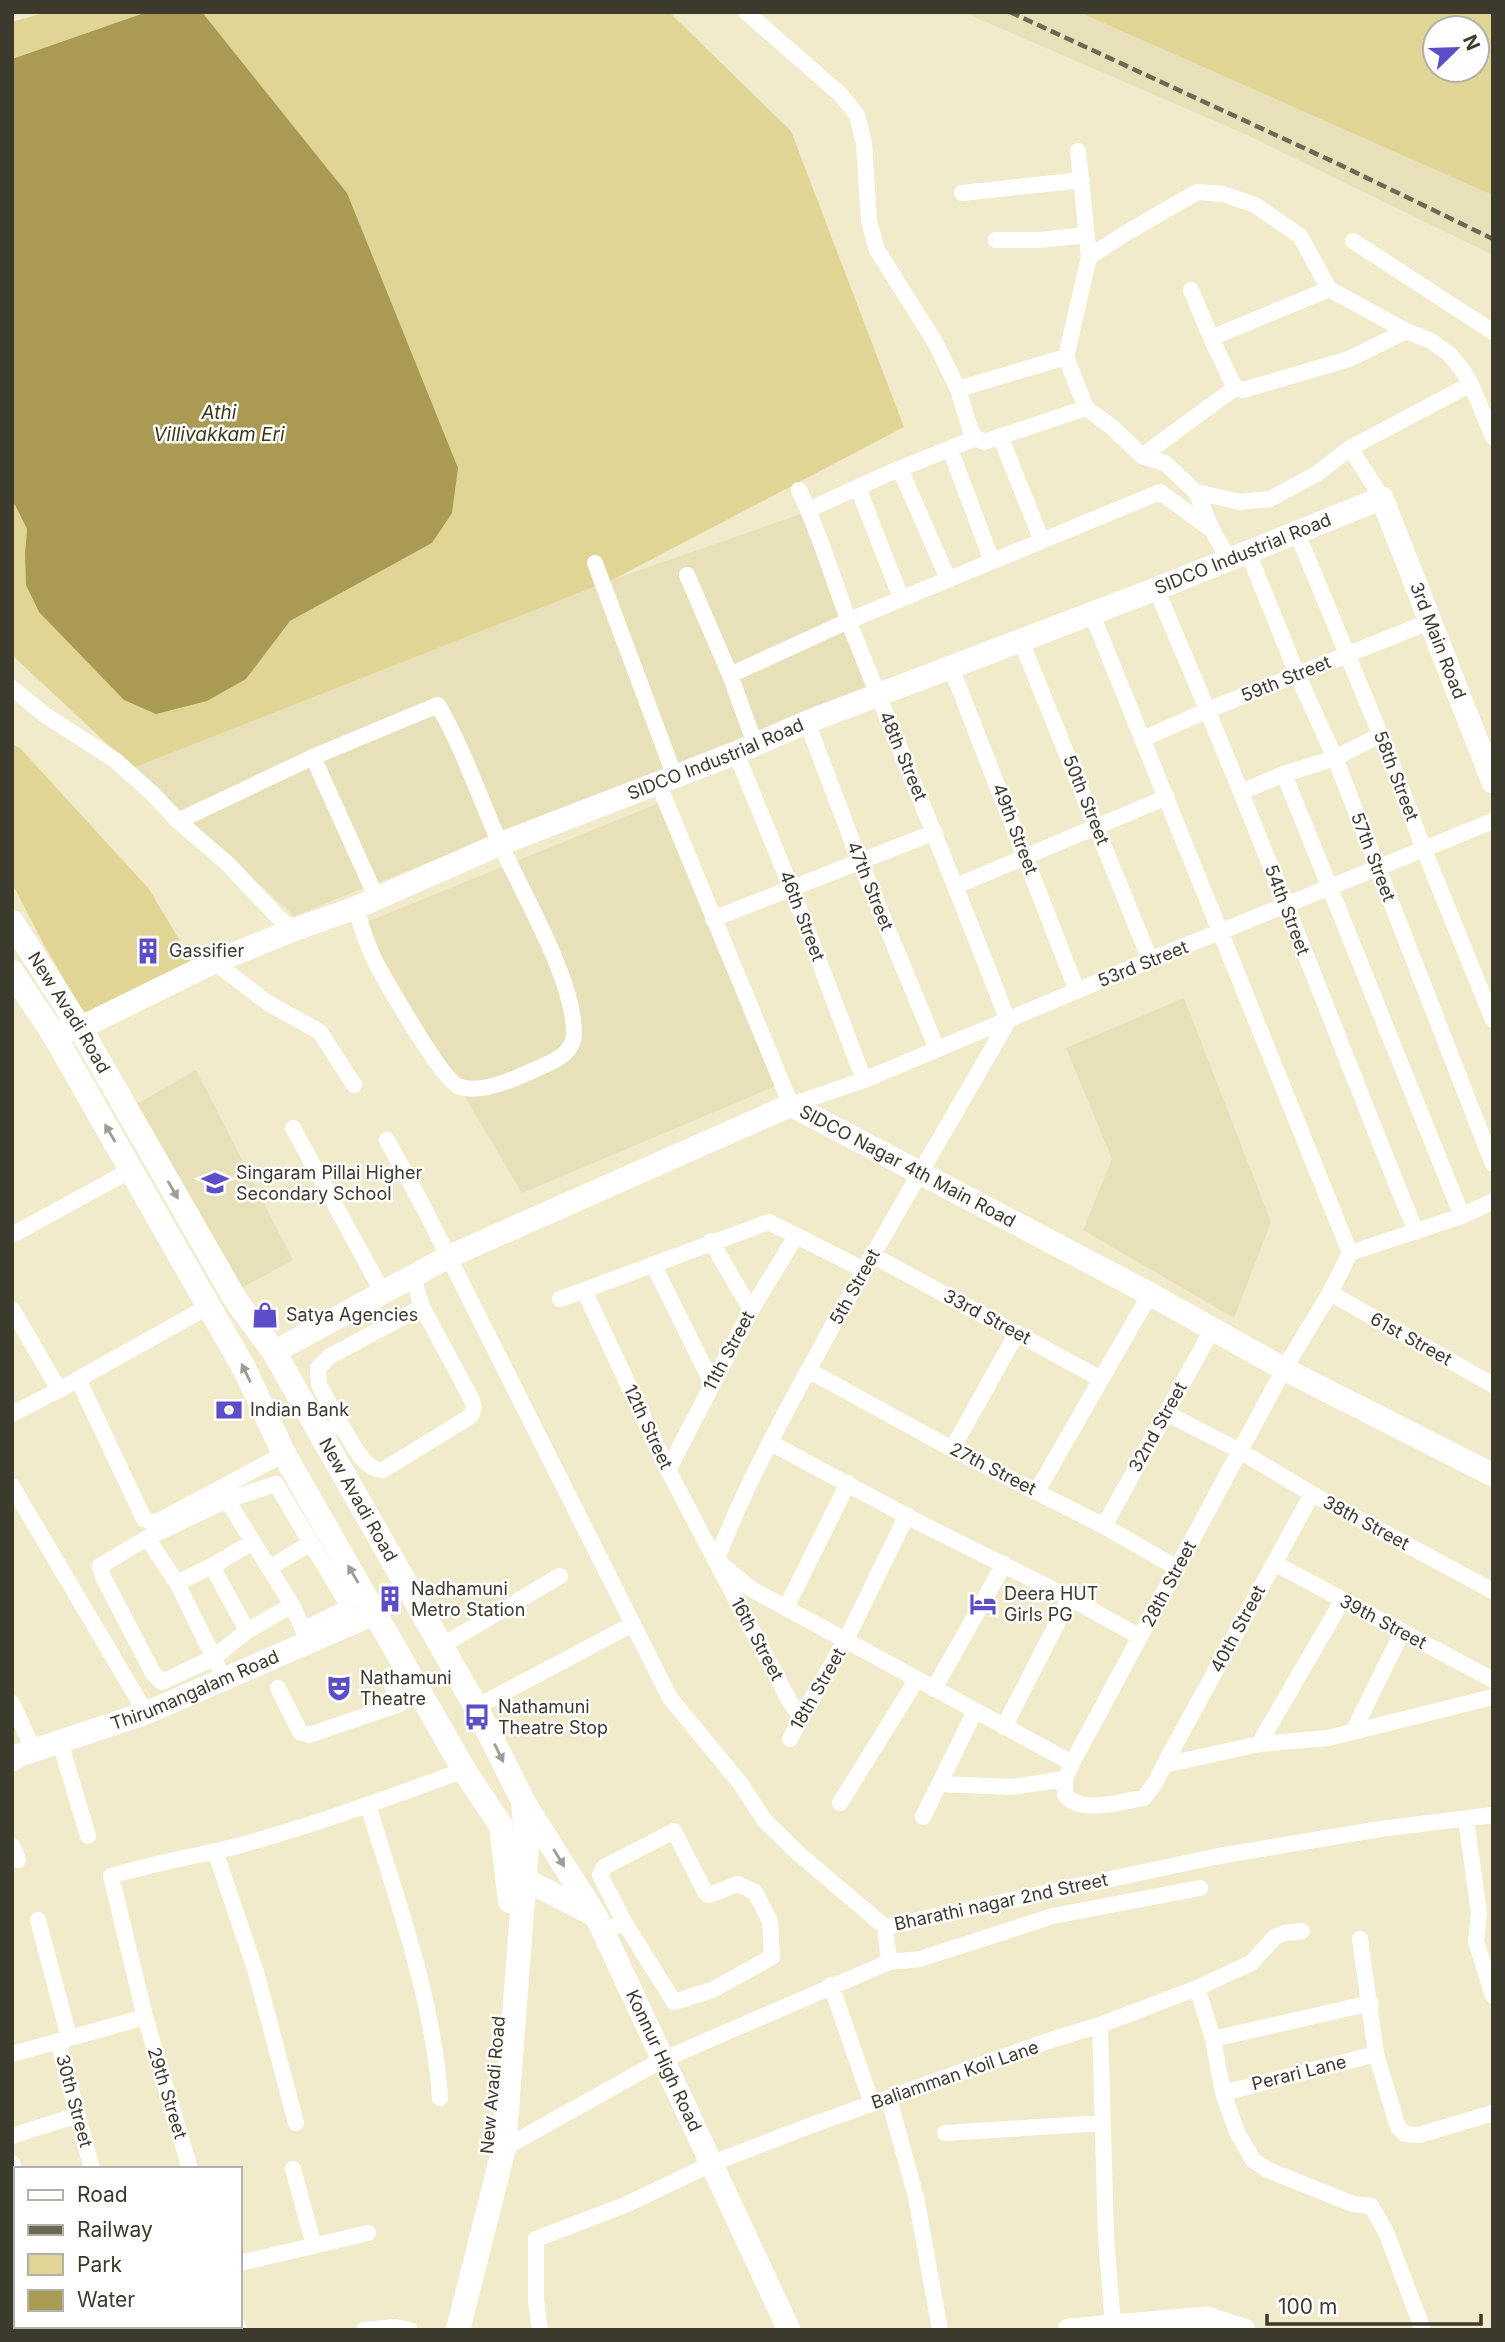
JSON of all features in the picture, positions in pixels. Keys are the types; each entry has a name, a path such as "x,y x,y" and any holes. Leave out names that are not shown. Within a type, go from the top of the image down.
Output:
{"main road":[{"name":"New Avadi Road","path":"12,922 80,1028 237,1303 330,1429 476,1707 524,1810 527,1846 510,1896 503,1951 490,2150 446,2330"},
{"name":"New Avadi Road","path":"17,988 53,1033 244,1368 284,1454 464,1770 500,1824 516,1879 523,1916 504,2148 458,2330"},
{"path":"500,1824 524,1810"}],"street":[{"path":"746,12 840,94 858,114 864,143 869,221 877,250 934,342 958,389 970,429 976,438 984,442 1086,408"},
{"path":"1078,151 1089,257 1066,357 1086,408 1112,426 1142,456 1165,463 1196,492 1240,502 1270,499 1318,473 1350,448 1471,384"},
{"path":"962,192 1082,180"},
{"path":"1089,257 1197,192 1223,194 1255,205 1300,236 1329,289 1406,331 1431,341 1448,353 1471,384 1493,437"},
{"path":"996,240 1039,240 1087,235"},
{"path":"1353,241 1493,332"},
{"path":"1210,338 1329,289"},
{"path":"1191,290 1210,338 1235,388 1243,390 1349,359 1406,331"},
{"path":"958,389 1066,357"},
{"path":"1142,456 1235,388"},
{"path":"1000,436 1042,541"},
{"path":"808,510 976,438"},
{"path":"1350,448 1382,498"},
{"path":"950,449 992,561"},
{"path":"900,469 948,579"},
{"path":"858,488 901,598"},
{"name":"48th Street","path":"799,490 848,621 935,832 1008,1021"},
{"path":"730,675 901,598 1160,492 1212,530"},
{"name":"57th Street","path":"1196,492 1212,530 1238,556 1297,674 1335,758 1493,1164"},
{"name":"SIDCO Industrial Road","path":"53,1033 80,1028 214,962 377,899 500,845 1382,498"},
{"name":"3rd Main Road","path":"1382,498 1493,782"},
{"name":"58th Street","path":"1297,533 1348,654 1423,850 1493,1020"},
{"path":"595,563 713,919 791,1105"},
{"name":"46th Street","path":"687,575 730,675 746,748 792,890 864,1080"},
{"name":"54th Street","path":"1156,589 1208,710 1416,1232"},
{"path":"1091,612 1350,1254 1462,1216 1493,1201"},
{"name":"59th Street","path":"1143,738 1429,622"},
{"name":"50th Street","path":"1021,640 1150,960"},
{"name":"49th Street","path":"951,667 1077,991"},
{"path":"12,688 45,715 115,760 178,821 227,863 293,930"},
{"path":"178,821 313,757 438,705 452,730 500,845 549,947 571,1005 574,1037 561,1059 499,1083 472,1090 456,1086 440,1069 376,962 355,908"},
{"name":"47th Street","path":"807,722 860,862 937,1049"},
{"path":"1241,792 1335,758 1380,735"},
{"path":"313,757 377,899"},
{"path":"1284,775 1462,1216"},
{"path":"956,886 1167,797"},
{"name":"53rd Street","path":"791,1105 864,1080 1493,821"},
{"path":"713,919 935,832"},
{"path":"214,962 268,1003 320,1031 354,1085"},
{"name":"5th Street","path":"716,1561 731,1523 808,1370 1008,1021"},
{"name":"SIDCO Nagar 4th Main Road","path":"274,1352 448,1257 791,1105 1150,1294 1284,1369 1493,1475"},
{"path":"293,1128 383,1293"},
{"path":"387,1140 670,1698 740,1783 765,1821 799,1854 885,1927"},
{"path":"12,1235 131,1170"},
{"path":"560,1298 769,1222 864,1270"},
{"name":"11th Street","path":"668,1470 751,1310 796,1236"},
{"path":"711,1241 751,1310"},
{"name":"28th Street","path":"1065,1779 1284,1369 1350,1254"},
{"name":"33rd Street","path":"872,1255 1101,1379"},
{"path":"653,1264 712,1383"},
{"path":"413,1277 422,1307 474,1408 471,1416 383,1470 376,1470 330,1429 319,1385 318,1368 330,1356 422,1307"},
{"name":"12th Street","path":"584,1290 668,1470 716,1561"},
{"name":"61st Street","path":"1330,1293 1493,1385"},
{"path":"1037,1491 1150,1294"},
{"path":"12,1414 59,1391 209,1306"},
{"path":"12,1309 59,1391"},
{"name":"32nd Street","path":"1104,1526 1213,1328"},
{"path":"953,1449 1017,1333"},
{"name":"27th Street","path":"808,1370 953,1449 1104,1526 1177,1568"},
{"path":"78,1380 145,1519 155,1523 284,1454"},
{"name":"38th Street","path":"1166,1413 1493,1591"},
{"path":"771,1443 1140,1637"},
{"path":"786,1608 848,1483"},
{"path":"227,1500 292,1605 307,1637 349,1607 276,1484 227,1500 147,1538 100,1566 103,1577 153,1673 162,1682 213,1658 247,1631 292,1605"},
{"path":"12,1486 146,1713"},
{"name":"40th Street","path":"1065,1779 1065,1795 1070,1801 1082,1806 1143,1798 1155,1783 1312,1494"},
{"name":"18th Street","path":"790,1739 846,1640 907,1515"},
{"path":"147,1538 177,1583 225,1681"},
{"path":"177,1583 253,1542"},
{"path":"269,1567 311,1543"},
{"path":"716,1561 751,1589 1072,1763"},
{"name":"16th Street","path":"716,1561 790,1702 801,1717"},
{"name":"39th Street","path":"1274,1563 1493,1680"},
{"path":"934,1689 1004,1564"},
{"path":"212,1566 247,1631"},
{"path":"442,1646 561,1576"},
{"path":"1004,1727 1070,1598"},
{"path":"1259,1744 1342,1601"},
{"name":"Thirumangalam Road","path":"12,1760 17,1756 146,1713 225,1681 307,1637 376,1613"},
{"path":"476,1707 633,1624"},
{"path":"1353,1730 1402,1632"},
{"path":"278,1688 300,1732 309,1735 400,1704 389,1676 405,1667"},
{"path":"840,1803 917,1679"},
{"path":"1164,1765 1259,1744 1328,1738 1493,1697"},
{"path":"12,1703 34,1751"},
{"path":"923,1817 975,1711"},
{"path":"60,1742 88,1836"},
{"path":"296,2123 256,1972 215,1851 368,1805 464,1770"},
{"path":"940,1784 1012,1787 1065,1779"},
{"path":"368,1805 419,1974 435,2052 440,2098"},
{"name":"Konnur High Road","path":"524,1810 600,1924 789,2330"},
{"name":"Bharathi nagar 2nd Street","path":"889,1962 885,1927 1219,1856 1380,1829 1493,1815"},
{"path":"1466,1819 1479,1913 1476,1941 1493,1996"},
{"path":"674,1831 705,1892 709,1895 738,1884 755,1892 771,1921 772,1957 712,1990 674,2002 624,1922 600,1875 604,1867 674,1831"},
{"name":"29th Street","path":"189,2167 145,2017 111,1876 215,1851"},
{"path":"516,1879 600,1924 624,1922"},
{"path":"1070,1888 1078,1911"},
{"path":"504,2148 662,2060 889,1962 920,1959 1053,1916 1200,1888"},
{"path":"38,1920 69,2037"},
{"name":"Baliamman Koil Lane","path":"540,2330 536,2301 536,2239 625,2206 713,2163 809,2126 1100,2025 1197,1988 1251,1963 1275,1937 1302,1931"},
{"path":"1360,1939 1376,2054 1398,2127 1405,2134 1419,2135 1493,2113"},
{"path":"831,1986 872,2104"},
{"path":"1197,1988 1213,2039 1223,2093 1237,2132 1253,2160 1268,2170 1353,2204 1371,2206 1386,2232 1423,2330"},
{"path":"1213,2039 1371,2003"},
{"path":"12,2054 145,2017"},
{"path":"1100,2025 1112,2327"},
{"name":"30th Street","path":"69,2037 60,2045 91,2167"},
{"name":"Perari Lane","path":"1223,2093 1376,2054"},
{"path":"889,2099 916,2197 940,2330"},
{"path":"12,2136 78,2115"},
{"path":"945,2133 1104,2123"},
{"path":"293,2169 314,2246"},
{"path":"242,2263 368,2233"},
{"path":"1069,2330 1206,2318 1244,2330"},
{"path":"364,2330 410,2330"}],"shaded area":[{"path":"963,12 1493,12 1493,255 1247,135"},
{"path":"807,512 878,683 294,916 133,768 614,579"},
{"path":"659,803 778,1085 522,1193 362,924"},
{"path":"1184,998 1271,1222 1234,1318 1083,1230 1112,1159 1066,1048"},
{"name":"Singaram Pillai Higher Secondary School","path":"196,1070 293,1260 236,1291 135,1105"}],"green space":[{"path":"47,12 147,12 12,59 12,22"},
{"path":"202,12 669,12 791,131 904,427 614,579 133,768 12,655 12,503 27,529 25,553 246,679 290,621 432,543 347,193"},
{"path":"1079,12 1493,12 1493,195"},
{"path":"12,744 20,748 149,889 192,961 84,1013 12,883"},
{"path":"12,2205 14,2328 49,2330 12,2330"}],"water":[{"name":"Athi Villivakkam Eri","path":"147,12 202,12 347,193 458,468 452,513 432,543 290,621 246,679 207,701 156,714 124,700 39,612 26,585 27,529 12,503 12,59"}],"railway":[{"path":"1010,12 1493,239"}],"place":[{"name":"Gassifier","path":"148,951"},
{"name":"Singaram Pillai Higher Secondary School","path":"215,1183"},
{"name":"Satya Agencies","path":"265,1315"},
{"name":"Indian Bank","path":"229,1410"},
{"name":"Nadhamuni Metro Station","path":"390,1599"},
{"name":"Deera HUT Girls PG","path":"983,1604"},
{"name":"Nathamuni Theatre","path":"339,1688"},
{"name":"Nathamuni Theatre Stop","path":"477,1717"}]}
